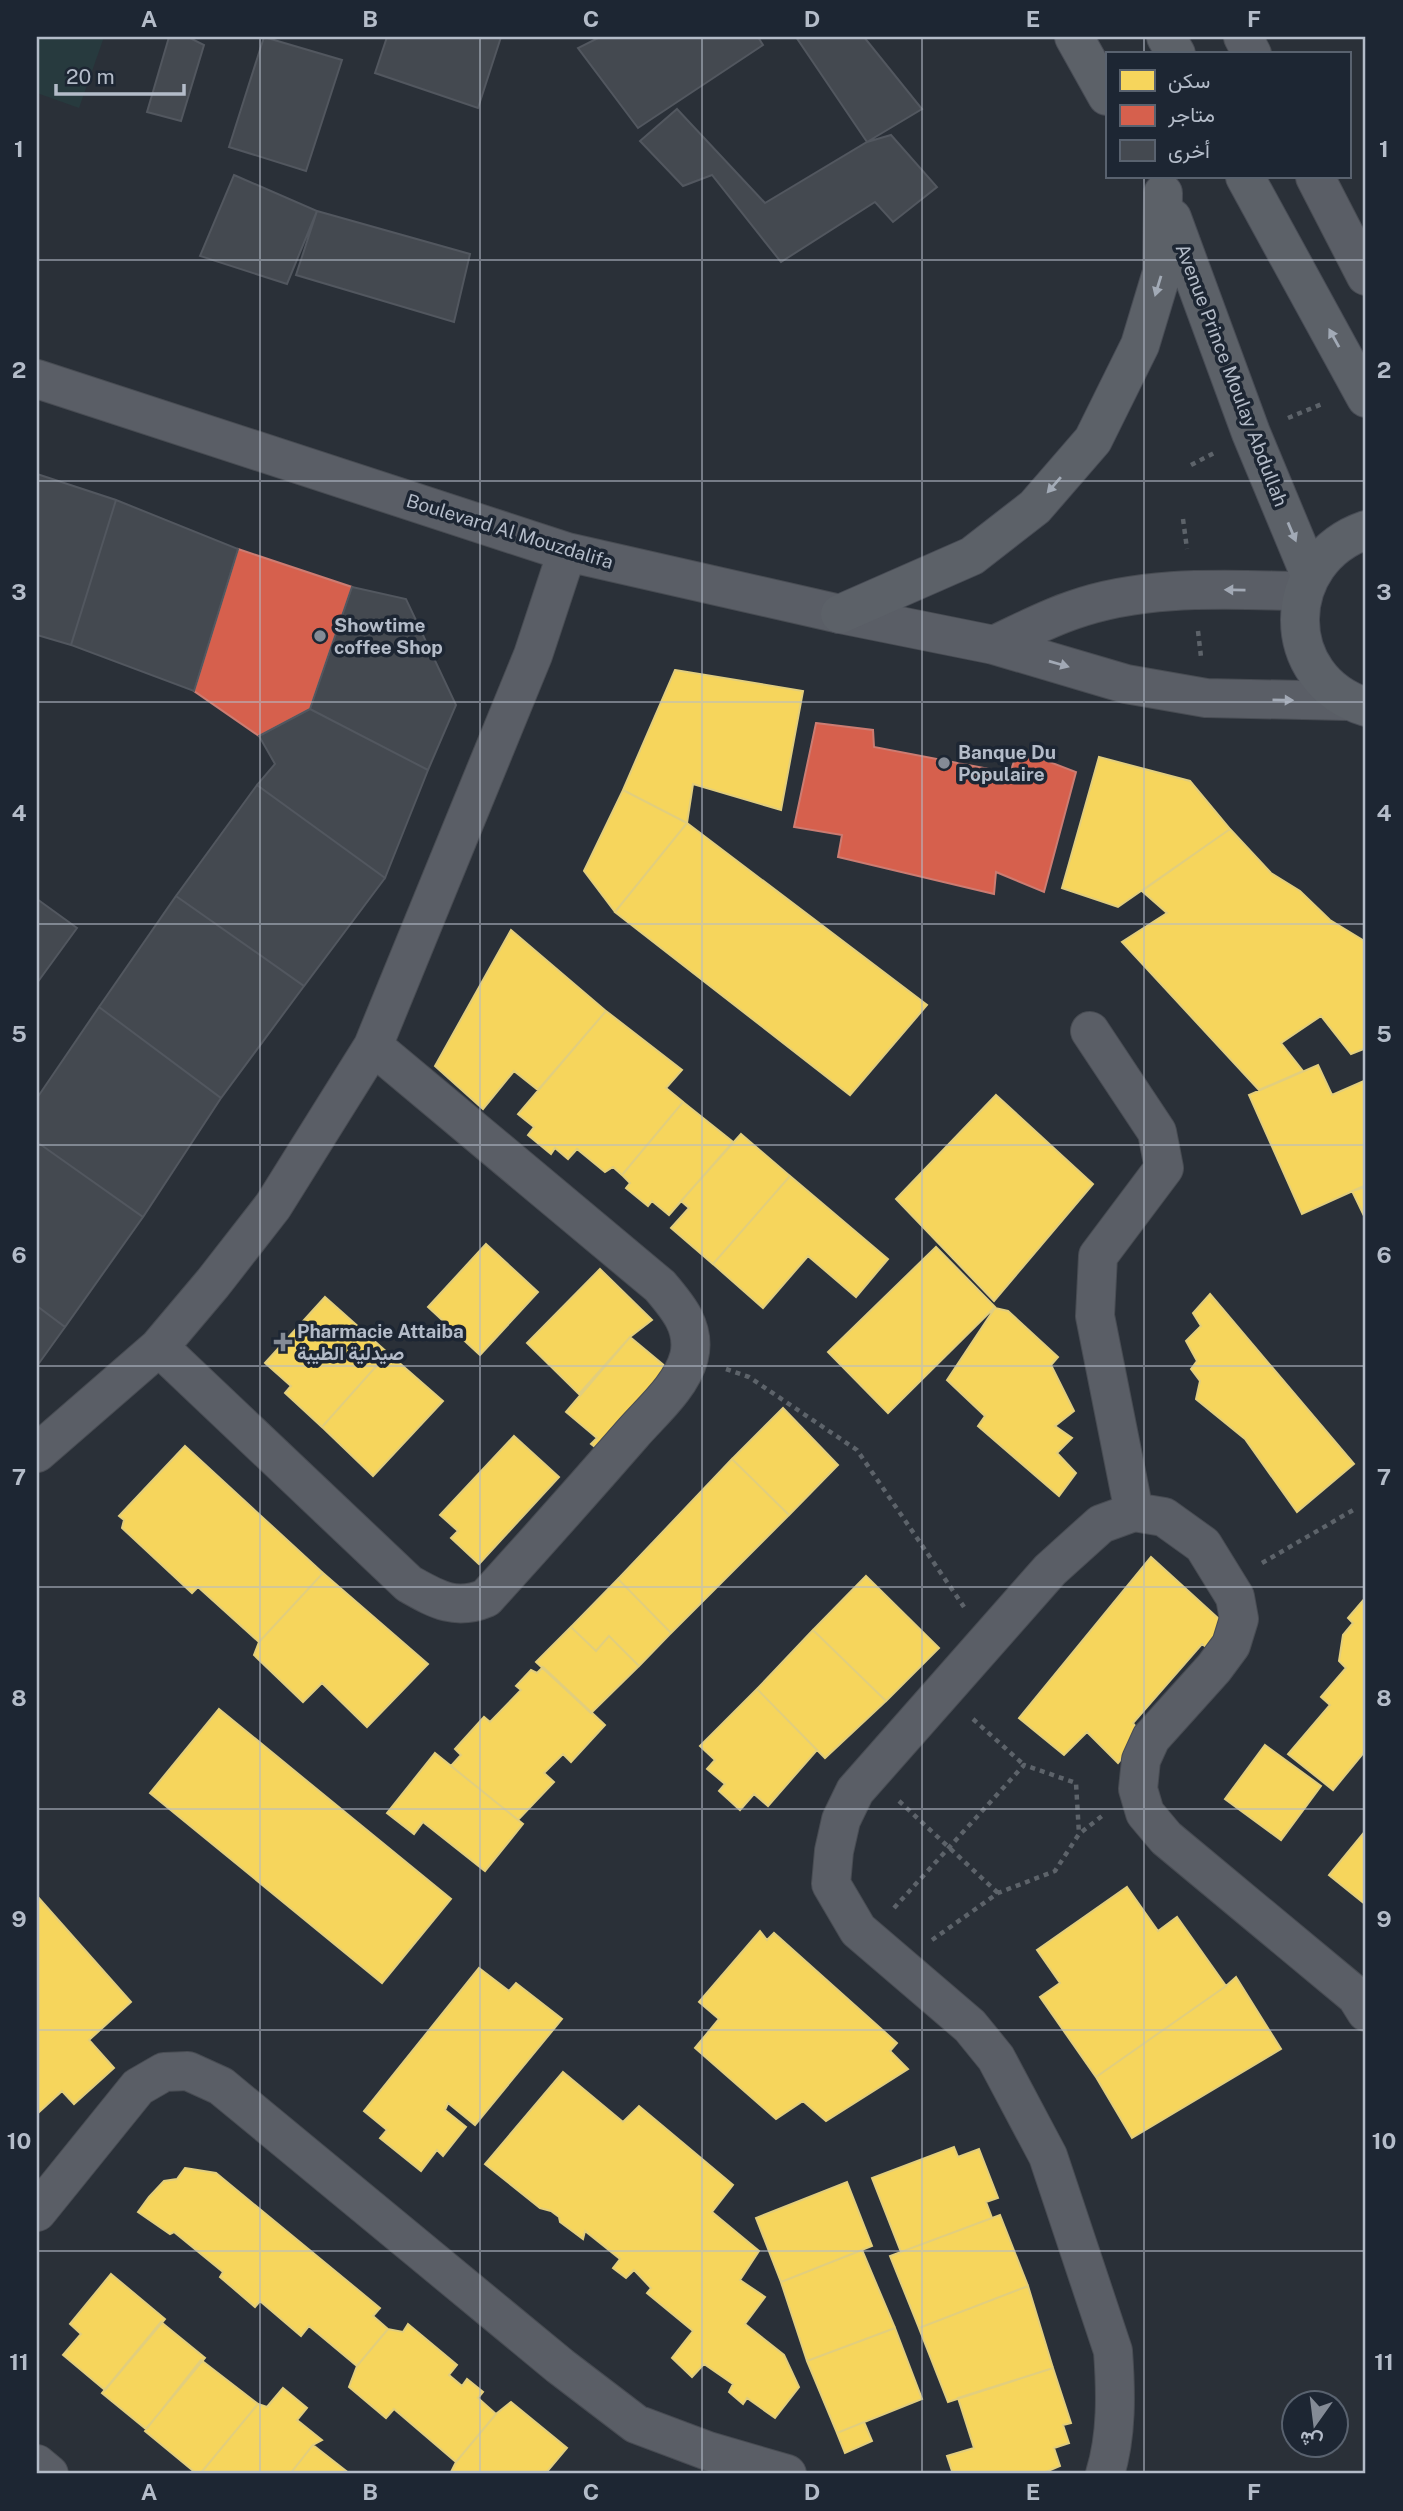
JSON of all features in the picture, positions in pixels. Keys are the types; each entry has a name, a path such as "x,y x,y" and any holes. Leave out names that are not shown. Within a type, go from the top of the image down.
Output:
{"main road":[{"path":"1074,37 1106,94"},
{"path":"1246,178 1365,390"},
{"path":"840,614 972,556 1035,507 1093,440 1140,345 1162,272 1158,185"},
{"name":"Avenue Prince Moulay Abdullah","path":"1158,185 1306,582"},
{"path":"1357,704 1322,681 1306,653 1299,622 1306,582 1326,552 1348,536 1366,530"}],"street":[{"path":"1316,178 1366,276"},
{"name":"Boulevard Al Mouzdalifa","path":"37,379 567,552 840,614 994,645 1126,684 1206,698 1357,704"},
{"path":"37,1453 159,1347 213,1283 273,1206 373,1046 533,655 567,552"},
{"path":"994,645 1073,610 1128,596 1306,582"},
{"path":"1090,1031 1157,1132 1164,1168 1098,1256 1096,1316 1134,1512"},
{"path":"159,1347 409,1584 456,1605 470,1605 486,1598 683,1373 689,1355 690,1334 682,1311 660,1286 373,1046"},
{"path":"1105,2474 1115,2416 1112,2351 1048,2156 996,2058 970,2026 858,1930 831,1884 841,1819 855,1791 1050,1570 1101,1524 1134,1512 1164,1517 1203,1545 1235,1597 1239,1619 1231,1645 1214,1668 1151,1738 1141,1760 1138,1789 1145,1812 1166,1838 1356,1996 1366,2012"},
{"path":"37,2212 138,2087 164,2072 188,2071 221,2086 559,2366 636,2424 708,2451 787,2474"},
{"path":"37,2464 49,2474"}],"path":[{"path":"689,1355 749,1377 857,1450 988,1642"},
{"path":"1226,1583 1355,1509"},
{"path":"944,1693 1024,1765 1076,1783 1079,1834"},
{"path":"867,1938 1024,1765"},
{"path":"870,1774 999,1893"},
{"path":"896,1963 999,1893 1055,1871 1079,1834 1138,1789"}],"green space":[{"path":"37,37 104,37 79,108 37,93"}],"building: سكن":[{"path":"675,670 803,691 781,810 693,784 687,823 623,790"},
{"path":"1099,757 1190,781 1230,829 1118,907 1062,888"},
{"path":"623,790 687,823 615,912 584,871"},
{"path":"687,823 927,1005 850,1095 615,912"},
{"path":"1230,829 1271,873 1300,891 1330,920 1366,942 1366,1048 1351,1054 1321,1016 1281,1043 1303,1071 1259,1090 1122,942 1167,913 1142,891"},
{"path":"511,930 606,1011 538,1090 514,1071 483,1109 435,1066"},
{"path":"606,1011 682,1070 666,1088 683,1102 622,1175 613,1167 605,1172 577,1149 568,1159 555,1148 551,1154 528,1135 534,1127 518,1114"},
{"path":"1318,1065 1332,1095 1366,1080 1366,1185 1302,1214 1249,1095"},
{"path":"996,1095 1093,1184 994,1301 896,1199"},
{"path":"683,1102 733,1142 669,1215 652,1201 648,1206 626,1188 630,1183 622,1175"},
{"path":"741,1134 790,1176 713,1264 671,1228 689,1208 681,1201"},
{"path":"790,1176 888,1259 856,1297 808,1256 763,1308 713,1264"},
{"path":"1366,1187 1366,1220 1352,1191"},
{"path":"486,1244 538,1292 480,1355 428,1307"},
{"path":"936,1247 995,1307 888,1413 828,1352"},
{"path":"600,1269 652,1320 630,1337 579,1394 527,1343"},
{"path":"1210,1294 1354,1464 1297,1512 1245,1439 1196,1399 1200,1381 1191,1369 1197,1361 1186,1341 1201,1326 1193,1313"},
{"path":"325,1297 388,1353 322,1427 285,1393 291,1386 265,1363"},
{"path":"995,1308 1008,1311 1058,1357 1051,1365 1074,1411 1055,1426 1072,1438 1057,1453 1076,1473 1059,1496 978,1426 985,1416 947,1380"},
{"path":"630,1337 666,1367 610,1459 591,1444 597,1438 566,1412"},
{"path":"388,1353 443,1401 373,1476 322,1427"},
{"path":"783,1408 838,1465 789,1515 732,1459"},
{"path":"514,1436 559,1477 479,1564 451,1538 458,1531 440,1515"},
{"path":"185,1446 323,1573 259,1642 198,1587 192,1593 122,1528 124,1520 119,1516"},
{"path":"732,1459 789,1515 671,1633 618,1579"},
{"path":"1151,1557 1230,1629 1211,1651 1202,1644 1133,1723 1142,1735 1118,1763 1087,1732 1064,1755 1019,1718"},
{"path":"323,1573 428,1664 367,1727 322,1683 303,1702 254,1655 259,1642"},
{"path":"866,1576 939,1648 886,1701 813,1630"},
{"path":"618,1579 671,1633 639,1666 609,1636 596,1651 571,1627"},
{"path":"1366,1597 1366,1750 1333,1790 1288,1754 1330,1705 1321,1697 1346,1668 1339,1661 1343,1635 1353,1623 1348,1618"},
{"path":"571,1627 596,1651 609,1636 639,1666 591,1713 536,1662"},
{"path":"813,1630 886,1701 825,1758 757,1689"},
{"path":"543,1667 605,1725 571,1762 563,1754 544,1773 554,1782 518,1820 451,1766 461,1755 455,1749 484,1717 490,1722 521,1690 516,1686 531,1670 537,1673"},
{"path":"757,1689 817,1750 768,1806 754,1794 740,1810 719,1791 725,1784 707,1769 715,1760 700,1746"},
{"path":"219,1709 451,1899 382,1983 150,1793"},
{"path":"1265,1745 1321,1786 1281,1840 1225,1799"},
{"path":"435,1753 523,1824 485,1871 423,1822 414,1834 387,1813"},
{"path":"1366,1830 1366,1905 1329,1875"},
{"path":"1127,1887 1158,1931 1177,1917 1226,1986 1096,2077 1040,1997 1060,1983 1037,1950"},
{"path":"37,1896 131,2002 89,2040 114,2068 74,2104 62,2091 37,2114"},
{"path":"760,1931 767,1940 774,1933 897,2043 890,2051 908,2069 826,2121 803,2101 776,2119 695,2048 719,2019 699,2002"},
{"path":"479,1968 509,1991 516,1983 562,2019 475,2125 448,2103 445,2110 466,2127 443,2156 437,2150 421,2171 380,2138 387,2130 364,2111"},
{"path":"1236,1977 1281,2049 1132,2138 1096,2077"},
{"path":"563,2072 623,2122 639,2106 733,2185 712,2212 759,2251 740,2280 765,2297 745,2324 784,2355 799,2387 775,2418 747,2398 743,2404 729,2392 733,2384 704,2364 692,2377 672,2358 693,2331 647,2293 651,2288 634,2270 626,2278 613,2268 620,2259 585,2231 583,2239 560,2222 559,2217 540,2208 485,2164"},
{"path":"954,2147 958,2157 979,2149 998,2198 986,2202 992,2218 901,2252 872,2178"},
{"path":"185,2168 216,2173 380,2308 373,2316 388,2329 357,2366 309,2326 301,2336 260,2301 255,2307 220,2277 223,2272 174,2232 170,2234 138,2212 164,2181 177,2179"},
{"path":"847,2182 872,2246 781,2282 756,2218"},
{"path":"1000,2215 1028,2286 919,2328 890,2256"},
{"path":"862,2250 895,2328 807,2361 781,2282"},
{"path":"111,2274 165,2319 105,2390 63,2355 81,2334 70,2324"},
{"path":"1028,2286 1053,2368 948,2402 919,2328"},
{"path":"161,2322 205,2358 146,2429 102,2393"},
{"path":"408,2324 457,2365 449,2375 462,2386 467,2379 483,2392 478,2398 496,2414 456,2462 394,2409 386,2418 349,2387 357,2366 388,2329 403,2332"},
{"path":"895,2328 922,2399 837,2433 807,2361"},
{"path":"201,2360 258,2404 200,2474 197,2474 145,2431"},
{"path":"1053,2368 1071,2423 1063,2425 1069,2443 1054,2448 1060,2466 1041,2474 953,2474 947,2456 974,2448 958,2398"},
{"path":"283,2388 307,2408 297,2420 322,2440 313,2445 290,2474 200,2474 258,2404 267,2407"},
{"path":"511,2402 567,2448 545,2474 450,2474 456,2462 496,2414"},
{"path":"864,2422 872,2441 845,2453 837,2433"},
{"path":"313,2445 350,2474 290,2474"}],"building: متاجر":[{"path":"238,549 352,587 310,709 259,736 194,691"},
{"path":"816,723 873,730 874,747 1010,773 1018,750 1076,772 1044,892 996,872 994,894 838,857 842,835 794,827"}],"building: أخرى":[{"path":"169,37 188,37 204,45 181,121 147,112"},
{"path":"264,37 342,60 306,171 229,147"},
{"path":"387,37 501,37 478,108 375,73"},
{"path":"600,37 758,37 763,45 638,128 578,48"},
{"path":"796,37 864,37 922,109 867,142"},
{"path":"677,109 765,203 867,142 891,135 937,187 893,222 875,202 781,262 712,175 683,186 640,141"},
{"path":"234,175 317,211 287,284 200,256"},
{"path":"317,211 470,254 454,322 296,275"},
{"path":"37,474 116,500 71,645 37,635"},
{"path":"116,500 238,549 194,691 71,645"},
{"path":"352,587 406,599 456,705 428,770 310,709"},
{"path":"310,709 428,770 385,878 257,785 275,764 259,736"},
{"path":"257,785 385,878 304,986 176,896"},
{"path":"176,896 304,986 221,1098 99,1007"},
{"path":"37,899 77,928 37,983"},
{"path":"99,1007 221,1098 143,1217 37,1142 37,1098"},
{"path":"37,1142 143,1217 65,1327 37,1306"},
{"path":"37,1306 65,1327 37,1366"}],"place":[{"name":"Showtime coffee Shop","path":"320,636"},
{"name":"Banque Du Populaire","path":"944,763"},
{"name":"Pharmacie Attaiba صيدلية الطيبة","path":"283,1342"}]}
